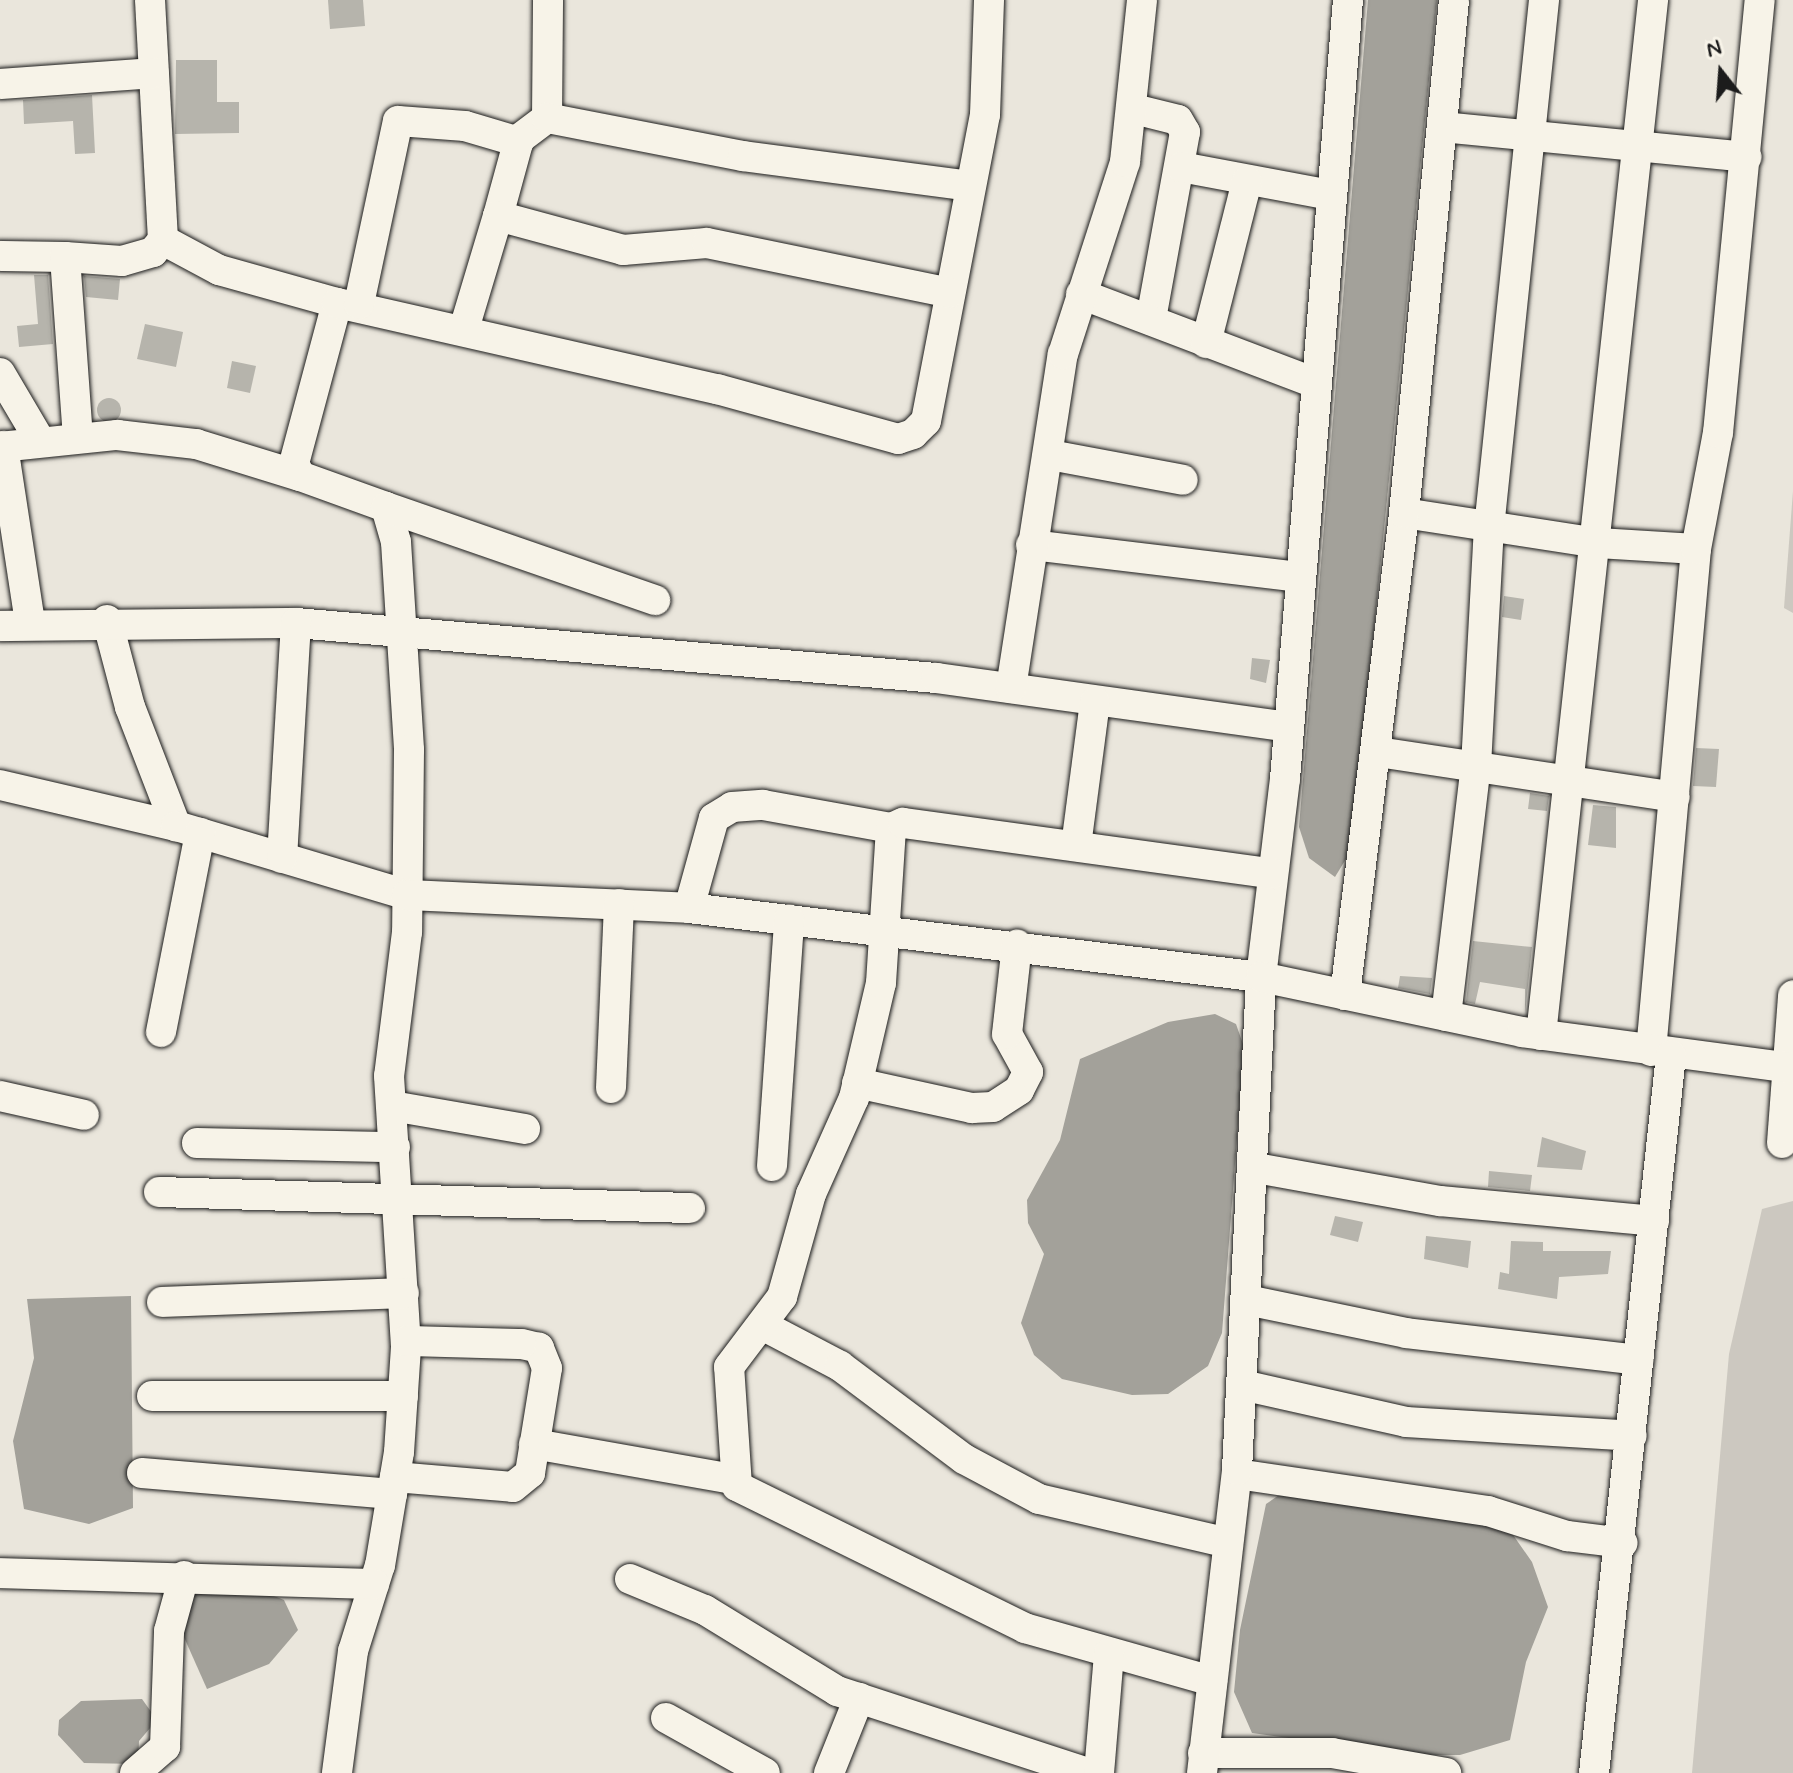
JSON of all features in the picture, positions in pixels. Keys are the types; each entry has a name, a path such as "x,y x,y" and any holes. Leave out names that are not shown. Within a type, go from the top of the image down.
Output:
{"street":[{"path":"150,0 163,240"},
{"path":"547,118 548,0"},
{"path":"163,240 219,270 898,439 926,421 985,115 989,0"},
{"path":"1011,688 1031,545 1050,455 1063,354 1125,162 1134,109 1142,0"},
{"path":"1348,0 1289,727 1261,977 1256,1168 1237,1474 1203,1763 1332,1753 1446,1773"},
{"path":"1345,995 1378,752 1454,0"},
{"path":"1446,1016 1476,766 1489,528 1526,132 1544,0"},
{"path":"1541,1035 1598,543 1633,146 1653,0"},
{"path":"1594,1773 1623,1543 1638,1360 1654,1221 1675,797 1696,549 1718,433 1760,0"},
{"path":"0,84 154,73"},
{"path":"1134,109 1184,125 1181,167 1151,320"},
{"path":"464,329 519,142 531,124 547,118 743,156 970,186"},
{"path":"300,476 294,463 301,424 348,304 398,121 465,126 519,142"},
{"path":"1442,127 1526,132 1747,157"},
{"path":"1181,167 1330,195"},
{"path":"1206,343 1247,181"},
{"path":"498,216 623,250 707,243 950,293"},
{"path":"0,256 122,261 163,240"},
{"path":"65,257 78,437"},
{"path":"1081,294 1315,383"},
{"path":"0,373 39,439"},
{"path":"30,623 1,446 39,439 78,437 196,444 300,476 655,600"},
{"path":"1050,455 1183,480"},
{"path":"337,1773 353,1651 374,1584 393,1486 406,1341 392,1106 407,895 402,633 396,542 386,507"},
{"path":"1404,513 1598,543 1696,549"},
{"path":"1031,545 1300,577"},
{"path":"0,626 107,620 296,623 1011,688 1289,727"},
{"path":"107,620 130,707 188,830 161,1032"},
{"path":"282,858 296,623"},
{"path":"1076,846 1095,702"},
{"path":"1378,752 1675,797"},
{"path":"0,785 188,830 407,895 689,908 881,927 1261,977 1541,1035 1661,1053 1790,1067"},
{"path":"689,908 714,818 732,807 763,805 891,828 903,823 1273,874"},
{"path":"732,1479 729,1367 782,1297 811,1194 857,1083 881,983 881,927 891,828"},
{"path":"611,1088 619,904"},
{"path":"772,1166 789,920"},
{"path":"857,1083 972,1108 993,1107 1019,1090 1028,1072 1007,1034 1017,945"},
{"path":"1782,1143 1793,995"},
{"path":"0,1096 84,1115"},
{"path":"392,1106 525,1129"},
{"path":"197,1143 395,1147"},
{"path":"1256,1168 1440,1201 1654,1221"},
{"path":"159,1192 398,1194 690,1208"},
{"path":"162,1302 404,1293"},
{"path":"1247,1300 1406,1333 1638,1360"},
{"path":"762,1325 840,1366 964,1459 1039,1499 1228,1543"},
{"path":"142,1473 393,1486 513,1487 530,1473 547,1368 539,1348 406,1341"},
{"path":"1242,1385 1406,1422 1632,1436"},
{"path":"152,1396 403,1396"},
{"path":"534,1444 732,1479 1025,1628 1212,1681"},
{"path":"1237,1474 1488,1511 1567,1536 1623,1543"},
{"path":"0,1573 184,1576 374,1584"},
{"path":"135,1773 165,1747 169,1631 184,1576"},
{"path":"630,1579 705,1610 781,1661 859,1698 1088,1773"},
{"path":"1099,1773 1109,1653"},
{"path":"829,1773 859,1698"},
{"path":"666,1718 765,1773"}],"shaded area":[{"path":"1368,0 1437,0 1352,849 1335,877 1309,858 1299,827"},
{"path":"1793,491 1793,613 1784,608"},
{"path":"1215,1014 1236,1024 1244,1047 1222,1333 1208,1366 1168,1394 1132,1395 1062,1379 1034,1355 1021,1323 1044,1254 1028,1223 1027,1200 1060,1140 1080,1059 1168,1022"},
{"path":"1793,1201 1793,1773 1692,1773 1729,1354 1762,1209"},
{"path":"131,1296 133,1508 89,1524 24,1509 13,1441 34,1358 27,1299"},
{"path":"1282,1493 1502,1524 1511,1532 1532,1562 1548,1607 1526,1662 1510,1740 1460,1755 1417,1755 1252,1733 1234,1692 1240,1630 1266,1504"},
{"path":"199,1583 245,1584 284,1600 298,1630 269,1664 207,1689 175,1617"},
{"path":"142,1699 157,1720 139,1741 138,1764 84,1763 58,1735 59,1720 81,1701"}],"building":[{"path":"328,0 363,0 365,26 330,29"},
{"path":"176,60 217,60 217,102 239,102 239,133 175,134"},
{"path":"92,95 95,153 75,154 73,121 24,124 23,100"},
{"path":"34,275 48,275 53,344 19,347 17,326 38,324"},
{"path":"84,276 120,279 118,300 86,297"},
{"path":"145,324 183,332 176,367 137,359"},
{"path":"232,361 256,366 250,393 227,388"},
{"path":"109,398 118,401 121,410 118,419 109,422 100,419 97,410 100,401"},
{"path":"1504,596 1524,599 1521,620 1502,617"},
{"path":"1252,658 1270,660 1266,683 1250,679"},
{"path":"1696,748 1719,749 1716,787 1693,786"},
{"path":"1530,793 1549,796 1547,811 1528,809"},
{"path":"1593,805 1616,807 1616,848 1588,845"},
{"path":"1473,941 1532,947 1525,1014 1525,989 1480,982 1475,1004 1466,1002"},
{"path":"1400,976 1432,978 1430,994 1398,988"},
{"path":"1542,1137 1586,1151 1582,1170 1537,1167"},
{"path":"1489,1171 1532,1175 1530,1191 1488,1187"},
{"path":"1335,1216 1363,1222 1358,1242 1330,1235"},
{"path":"1426,1236 1471,1241 1468,1268 1424,1259"},
{"path":"1511,1241 1543,1242 1543,1251 1611,1251 1608,1274 1559,1277 1557,1299 1498,1289 1500,1272 1509,1274"}]}
